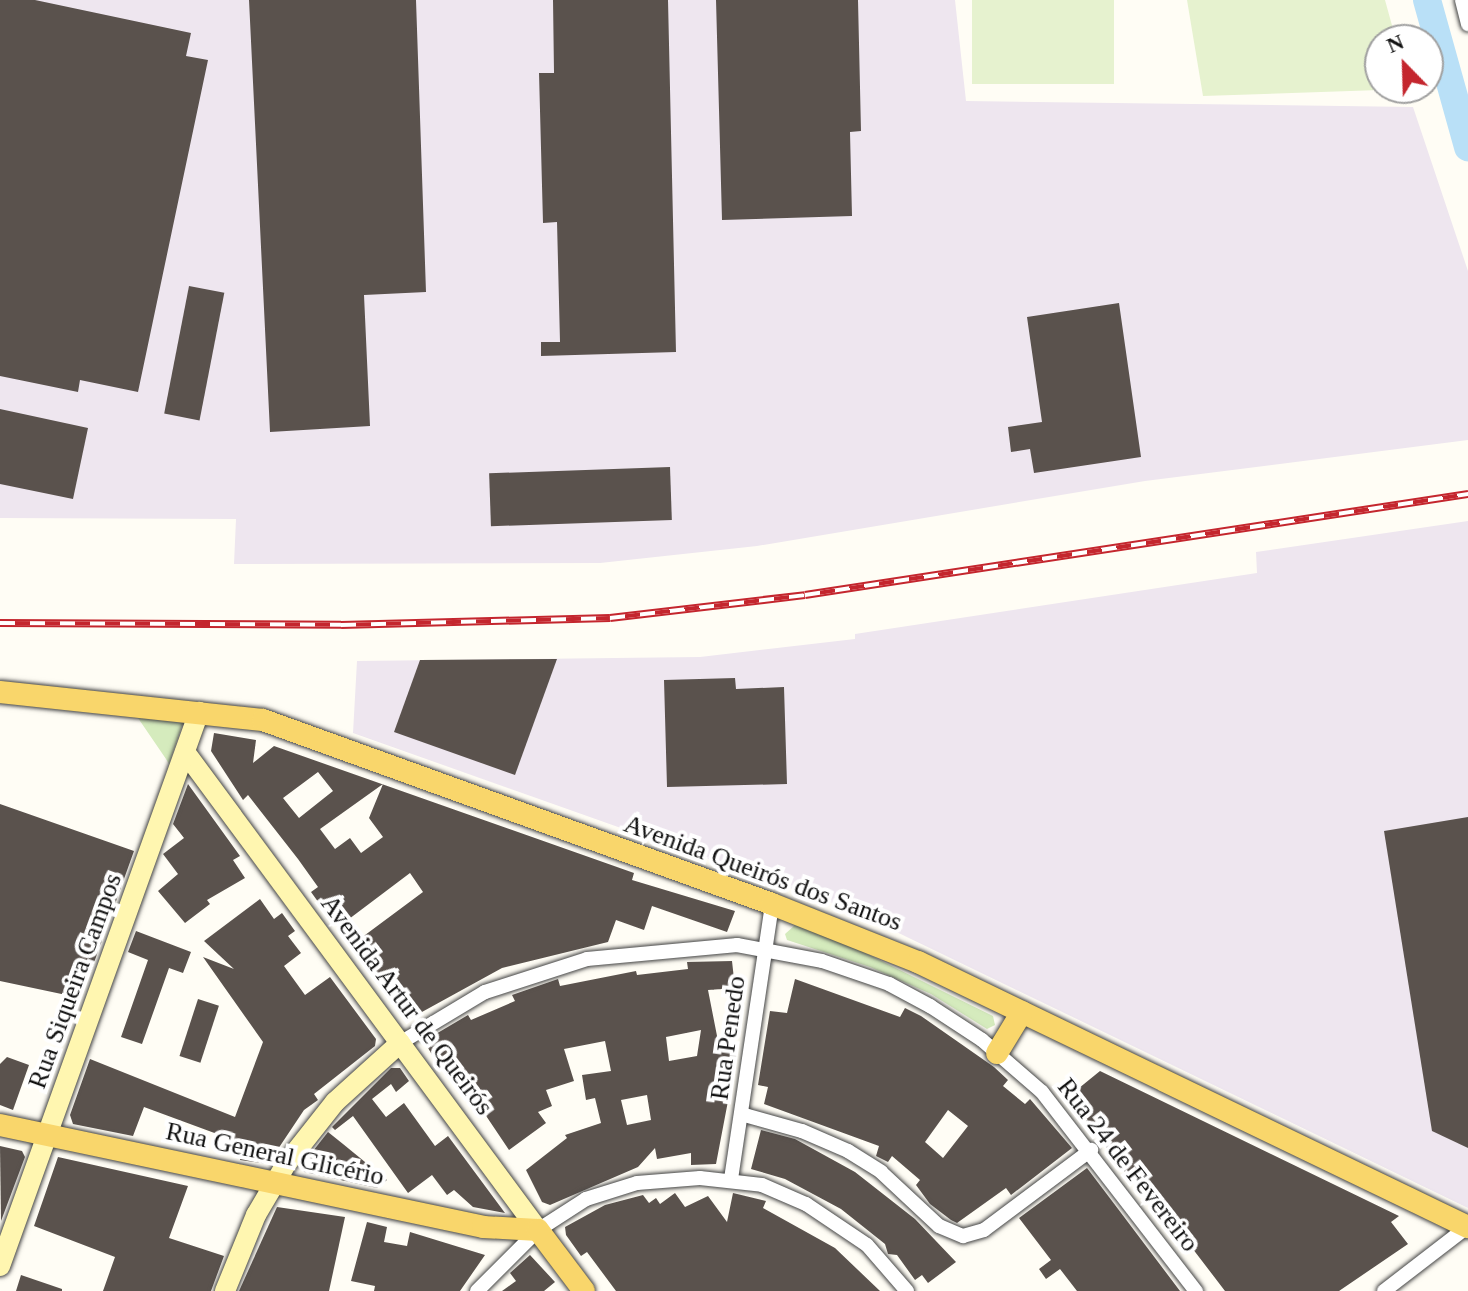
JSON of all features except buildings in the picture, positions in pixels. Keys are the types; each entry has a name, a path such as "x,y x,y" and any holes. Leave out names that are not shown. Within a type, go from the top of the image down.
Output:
{"main road":[{"name":"Avenida Queirós dos Santos","path":"0,692 263,720 772,904 877,943 1468,1227"},
{"path":"997,1053 1022,1012"},
{"name":"Rua General Glicério","path":"0,1125 483,1227 538,1230"},
{"name":"Avenida Artur de Queirós","path":"538,1230 584,1291"}],"street":[{"path":"1462,0 1468,24"},
{"name":"Rua Siqueira Campos","path":"0,1266 199,712"},
{"name":"Avenida Artur de Queirós","path":"185,752 538,1230"},
{"name":"Rua Penedo","path":"731,1179 772,904"},
{"name":"Rua 24 de Fevereiro","path":"400,1043 485,992 550,967 678,947 765,947 889,984 955,1021 1057,1106 1196,1291"},
{"path":"225,1291 274,1183 335,1102 400,1043"},
{"path":"741,1114 802,1131 848,1151 881,1172 939,1226 963,1236 984,1230 1091,1150"},
{"path":"477,1291 538,1230 576,1204 620,1187 676,1178 731,1179 789,1195 842,1226 867,1245 907,1291"},
{"path":"1384,1291 1468,1227"}],"shaded area":[{"path":"0,0 955,0 966,101 1413,107 1468,271 1468,440 1145,481 757,546 600,563 234,564 236,519 0,518"},
{"path":"1468,521 1468,1208 849,909 353,733 357,661 700,657 855,639 855,634 1257,573 1256,552"}],"green space":[{"path":"972,0 1114,0 1114,84 972,84"},
{"path":"1187,0 1385,0 1392,24 1364,24 1364,91 1203,96"},
{"path":"138,718 183,723 169,764 166,759"},
{"path":"795,925 849,945 993,1016 995,1025 987,1029 931,994 870,967 787,940 785,934"}],"waterway":[{"path":"1427,0 1468,147"}],"railway":[{"path":"0,623 341,625 610,618 805,595 1468,494"}]}
